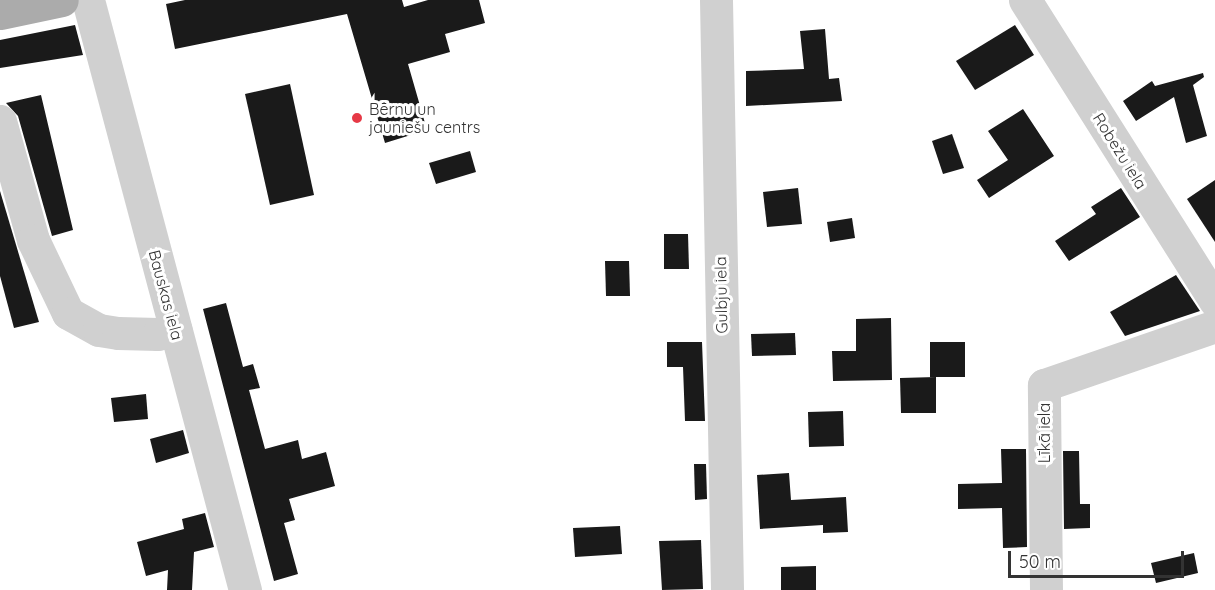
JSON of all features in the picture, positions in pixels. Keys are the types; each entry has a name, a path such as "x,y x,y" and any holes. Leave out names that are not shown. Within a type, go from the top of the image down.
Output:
{"main road":[{"path":"0,12 62,0"}],"street":[{"name":"Bauskas iela","path":"88,0 245,590"},
{"name":"Gulbju iela","path":"716,0 727,590"},
{"name":"Robežu iela","path":"1025,0 1215,302"},
{"path":"0,122 33,240 68,314 99,330 118,333 158,334 176,330"},
{"name":"Līkā iela","path":"1046,590 1044,385 1215,326"}],"building":[{"path":"185,0 402,0 404,7 428,0 479,0 485,23 445,34 450,52 408,64 427,130 385,143 347,14 175,49 166,4"},
{"path":"75,25 83,55 0,68 0,40"},
{"path":"1015,25 1034,55 975,90 956,61"},
{"path":"825,29 829,79 839,78 842,101 746,106 746,71 804,69 800,31"},
{"path":"1203,73 1204,77 1193,85 1207,136 1186,143 1174,97 1136,121 1123,101 1152,81 1155,86"},
{"path":"290,84 314,195 270,205 245,94"},
{"path":"41,95 73,230 52,236 18,116 6,103"},
{"path":"1023,109 1054,156 989,198 977,180 1008,160 988,131"},
{"path":"952,134 964,168 943,174 932,141"},
{"path":"470,151 476,172 436,184 429,163"},
{"path":"1215,180 1215,242 1187,199"},
{"path":"798,188 802,224 767,227 763,192"},
{"path":"1121,188 1140,217 1069,261 1055,241 1096,214 1091,207"},
{"path":"0,191 39,322 14,328 0,276"},
{"path":"852,218 855,238 830,242 827,222"},
{"path":"664,234 688,234 689,269 664,269"},
{"path":"605,261 629,261 630,296 606,296"},
{"path":"1176,275 1200,311 1125,336 1110,312"},
{"path":"226,303 243,367 253,364 260,388 249,390 265,449 298,440 302,459 326,452 335,486 289,499 295,520 284,523 298,574 274,581 203,309"},
{"path":"891,318 892,380 833,381 832,351 856,351 856,319"},
{"path":"795,333 796,355 752,356 751,334"},
{"path":"667,342 702,342 705,421 685,421 683,367 667,367"},
{"path":"930,342 965,342 965,377 930,377"},
{"path":"936,377 936,413 901,413 900,378"},
{"path":"146,394 148,419 114,422 111,398"},
{"path":"843,411 844,446 809,447 808,412"},
{"path":"183,430 189,453 156,463 150,439"},
{"path":"1001,449 1026,449 1027,547 1003,548 1002,508 958,509 958,484 1002,483"},
{"path":"1063,451 1079,451 1080,504 1090,504 1090,528 1064,529"},
{"path":"694,464 706,464 707,499 695,500"},
{"path":"789,473 791,500 846,497 848,532 823,533 823,525 760,529 757,475"},
{"path":"205,513 214,547 194,552 192,590 167,590 168,570 146,576 137,542 184,529 182,519"},
{"path":"620,526 622,554 575,557 573,528"},
{"path":"701,540 703,589 662,590 659,541"},
{"path":"1194,553 1198,573 1156,583 1151,563"},
{"path":"816,566 816,590 781,590 781,567"}],"place":[{"name":"Bērnu un jauniešu centrs","path":"357,118"}]}
